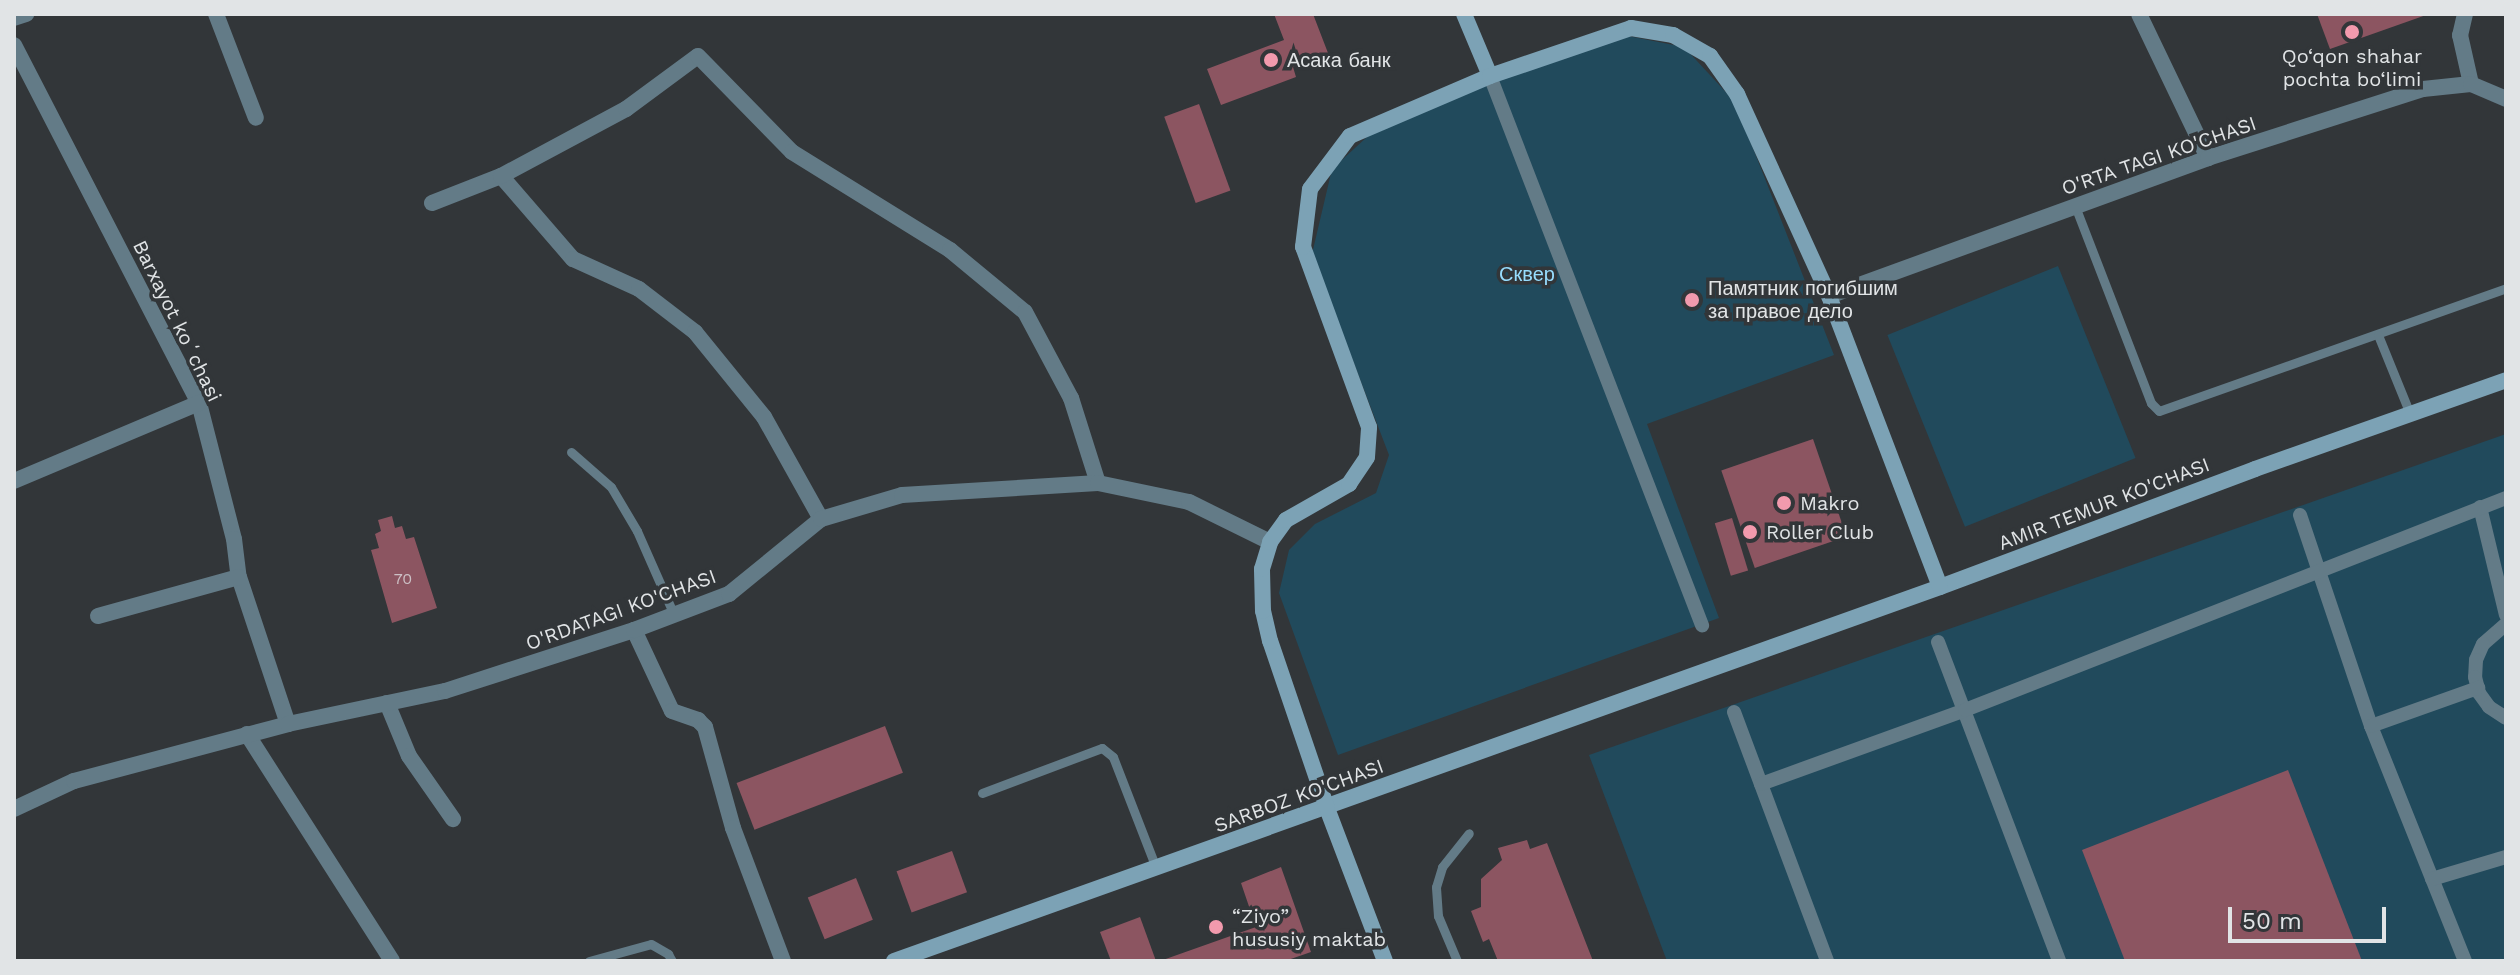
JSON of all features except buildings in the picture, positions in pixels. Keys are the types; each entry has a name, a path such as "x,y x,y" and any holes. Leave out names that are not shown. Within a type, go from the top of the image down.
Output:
{"main road":[{"path":"1464,14 1490,76"},
{"path":"1385,961 1327,808 1270,641 1263,611 1262,569 1270,542 1286,520 1349,484 1367,457 1369,427 1303,247 1310,189 1350,136 1490,76 1631,28 1673,35 1710,56 1737,94 1829,296 1940,587"},
{"name":"AMIR TEMUR KO'CHASI","path":"1717,667 2506,380"},
{"name":"SARBOZ KO'CHASI","path":"894,961 1717,667"}],"street":[{"path":"14,18 26,14"},
{"path":"216,14 256,118"},
{"path":"2139,14 2208,158"},
{"path":"2465,14 2460,35 2471,84"},
{"name":"Barxayot koʻchasi","path":"15,53 199,403 234,539 239,577 288,724"},
{"path":"432,203 501,176 626,109 698,56 792,152 950,250 1025,312 1071,398 1098,483"},
{"path":"1490,76 1702,625"},
{"name":"O'RTA TAGI KO'CHASI","path":"1829,296 2208,158 2423,89 2471,84 2506,99"},
{"path":"501,176 573,259 639,289 695,332 764,417 821,519"},
{"path":"14,481 199,403"},
{"name":"O'RDATAGI KO'CHASI","path":"14,809 74,781 288,724 445,691 634,630 729,594 821,519 902,495 1098,483 1189,502 1270,542"},
{"path":"1761,784 1965,710 2506,498"},
{"path":"2480,507 2506,615"},
{"path":"2300,515 2371,726 2465,961"},
{"path":"98,616 239,577"},
{"path":"2506,624 2483,644 2476,660 2478,688 2489,707 2506,718"},
{"path":"634,630 672,711 698,720 705,727 733,828 783,961"},
{"path":"1938,642 2059,961"},
{"path":"2371,726 2478,688"},
{"path":"387,703 409,756 453,819"},
{"path":"1734,712 1827,961"},
{"path":"247,734 392,961"},
{"path":"2432,879 2506,857"}],"lane":[{"path":"2075,206 2151,403 2159,411 2506,288"},
{"path":"2378,335 2410,414"},
{"path":"571,452 611,487 637,531 674,615"},
{"path":"982,793 1102,748 1113,757 1156,868"},
{"path":"1457,961 1438,916 1436,887 1442,867 1469,833"},
{"path":"589,961 651,944 668,954 672,961"}],"green space":[{"name":"Сквер","path":"1628,36 1684,47 1735,102 1834,355 1647,424 1719,618 1338,755 1279,593 1289,550 1315,524 1376,493 1389,455 1312,254 1332,169 1391,115"},
{"path":"2058,266 2136,458 1965,527 1887,335"},
{"path":"2506,434 2506,961 1667,961 1589,755"}],"place":[{"name":"Qo‘qon shahar pochta bo‘limi","path":"2352,32"},
{"name":"Асака банк","path":"1271,60"},
{"name":"Памятник погибшим за правое дело","path":"1692,300"},
{"name":"Makro","path":"1784,503"},
{"name":"Roller Club","path":"1750,532"},
{"name":"“Ziyo” hususiy maktab","path":"1216,927"}]}
